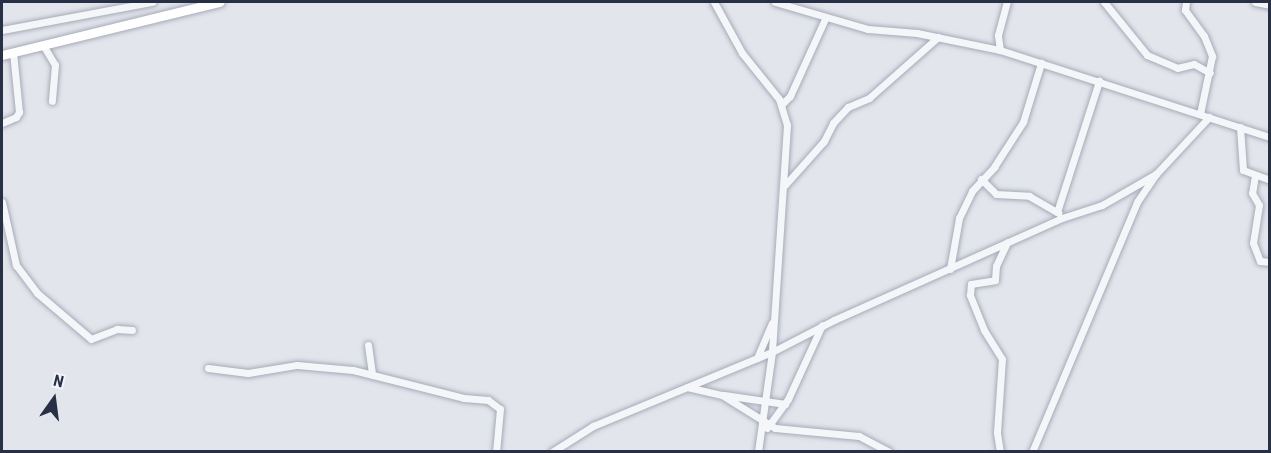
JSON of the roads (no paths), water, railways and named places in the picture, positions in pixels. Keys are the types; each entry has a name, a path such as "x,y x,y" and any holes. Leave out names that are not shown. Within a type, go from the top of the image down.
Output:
{"main road":[{"path":"2,54 220,2"}],"street":[{"path":"2,30 152,2"},
{"path":"714,2 742,53 782,104 788,132 786,168 781,193 772,352 765,403 766,423"},
{"path":"775,2 825,19 938,37 1000,50 1269,137"},
{"path":"1000,50 998,35 1007,2"},
{"path":"1104,2 1147,55 1177,68 1194,64 1210,73"},
{"path":"1186,2 1185,10 1210,49 1210,73 1200,114"},
{"path":"1255,2 1269,5"},
{"path":"782,104 790,96 825,19"},
{"path":"781,193 848,108 869,98 938,37"},
{"path":"43,45 55,64 52,101"},
{"path":"2,123 19,112 14,52"},
{"path":"950,269 959,218 981,179 994,167 1023,122 1041,63"},
{"path":"1057,212 1099,81"},
{"path":"1032,452 1125,229 1156,174 1209,117"},
{"path":"1240,127 1243,170 1269,180"},
{"path":"552,452 593,426 772,352 822,325 1007,242 1065,217 1102,205 1156,174"},
{"path":"1256,175 1252,193 1259,205 1254,251 1260,261 1269,262"},
{"path":"981,179 996,194 1029,196 1065,217"},
{"path":"2,202 16,265 37,293 91,339 117,329 132,330"},
{"path":"1000,452 997,432 1002,359 984,330 970,295 971,284 995,280 1007,242"},
{"path":"757,358 774,318"},
{"path":"758,452 766,423 785,404 822,325"},
{"path":"368,345 372,375"},
{"path":"207,368 248,373 297,365 372,375 495,403 500,409 496,452"},
{"path":"687,387 765,403 785,404"},
{"path":"722,395 766,423 796,433 859,436 889,452"}]}
